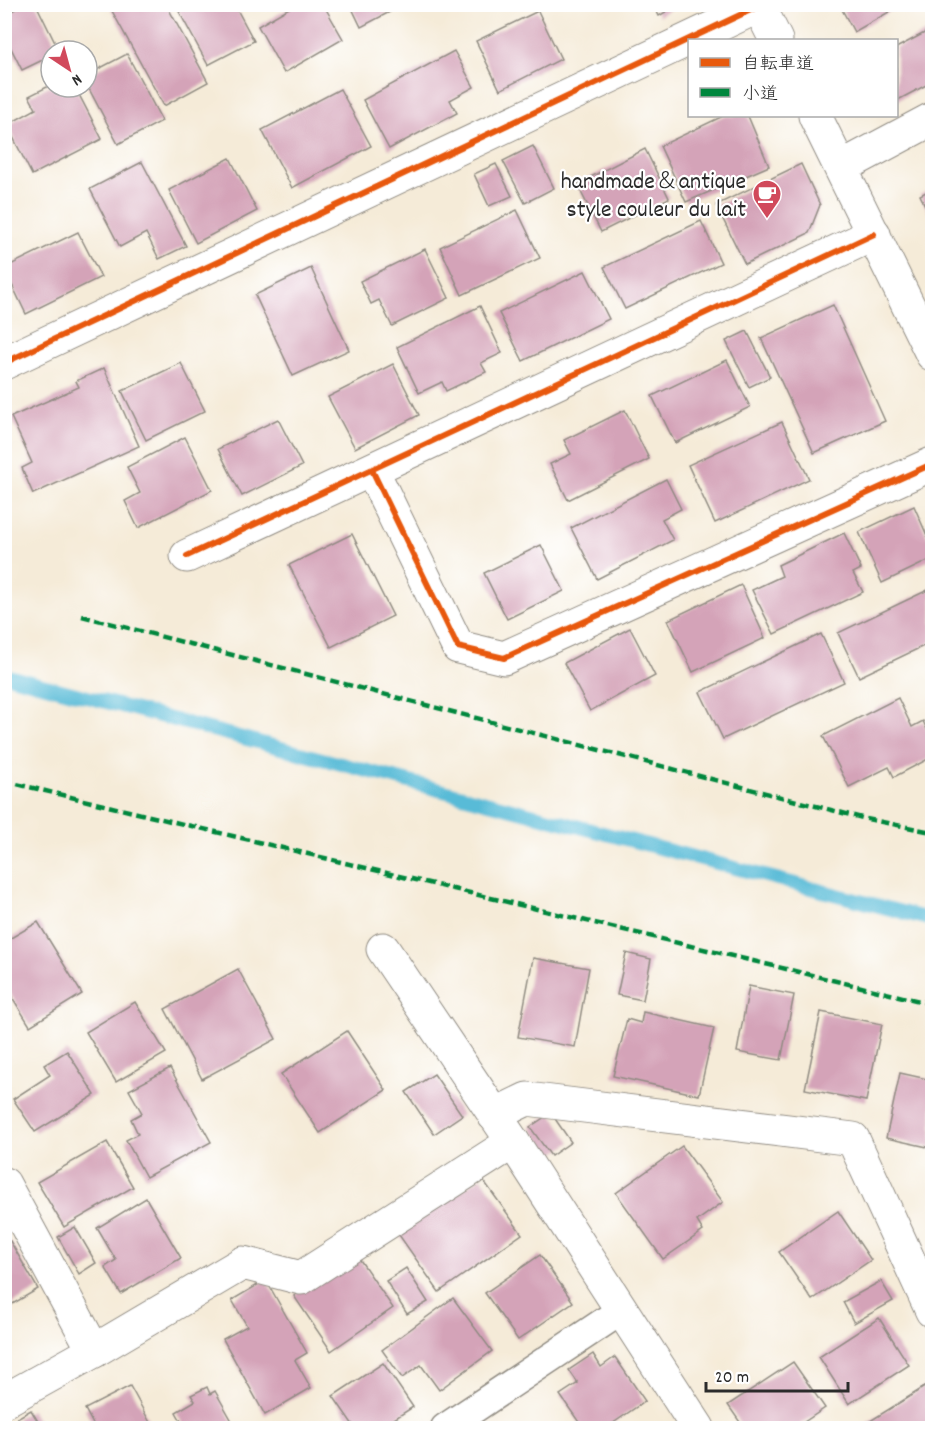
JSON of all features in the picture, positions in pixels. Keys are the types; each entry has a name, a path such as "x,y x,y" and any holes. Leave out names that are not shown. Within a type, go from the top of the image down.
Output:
{"street":[{"path":"4,363 759,5 776,39"},
{"path":"816,117 933,354"},
{"path":"842,167 933,118"},
{"path":"187,556 874,234"},
{"path":"372,470 459,647 504,658 933,464"},
{"path":"383,949 513,1142 699,1428"},
{"path":"494,1115 527,1099 853,1139 933,1311"},
{"path":"4,1401 243,1263 301,1278 513,1142"},
{"path":"4,1184 94,1351"}],"lane":[{"path":"445,1428 622,1310"}],"building":[{"path":"25,4 36,4 53,39 39,39 39,62 22,70 4,34 4,15"},
{"path":"119,4 166,4 208,82 164,106 111,9"},
{"path":"175,4 234,4 254,41 208,65"},
{"path":"296,4 323,4 343,39 284,73 258,26"},
{"path":"350,4 405,4 361,27"},
{"path":"653,4 679,4 659,16"},
{"path":"839,4 903,4 854,32"},
{"path":"538,11 561,59 500,90 476,41"},
{"path":"932,29 932,82 898,100 898,47"},
{"path":"454,51 474,87 450,100 457,113 389,149 363,100"},
{"path":"127,54 162,121 118,144 94,99 99,99 99,69"},
{"path":"340,89 371,146 292,188 262,130"},
{"path":"39,91 39,99 81,99 102,139 32,175 7,125 36,109 29,96"},
{"path":"721,117 748,117 769,166 686,202 660,146"},
{"path":"533,146 554,188 525,203 503,161"},
{"path":"645,149 669,198 601,232 577,184"},
{"path":"230,158 257,211 196,243 169,190"},
{"path":"142,162 186,246 159,259 146,233 120,247 90,189"},
{"path":"496,164 512,196 489,206 474,174"},
{"path":"801,164 820,205 809,233 745,264 716,205"},
{"path":"932,189 932,220 920,195"},
{"path":"517,210 540,258 462,295 440,247"},
{"path":"701,221 721,263 625,309 604,267"},
{"path":"78,232 101,277 26,314 4,268"},
{"path":"425,249 449,298 392,326 379,300 371,304 360,281"},
{"path":"311,268 349,350 293,376 255,295"},
{"path":"585,271 609,319 523,361 499,313"},
{"path":"833,305 885,421 814,453 761,338"},
{"path":"480,306 502,353 481,363 486,372 446,391 442,382 419,393 397,347"},
{"path":"747,331 770,377 749,387 726,341"},
{"path":"727,360 750,407 675,443 652,396"},
{"path":"181,363 205,411 146,440 122,391"},
{"path":"393,364 419,415 355,448 328,397"},
{"path":"104,368 139,446 33,494 22,468 32,463 11,417 79,387 76,381"},
{"path":"625,410 649,459 568,500 550,464 571,454 564,440"},
{"path":"278,419 302,466 242,496 218,449"},
{"path":"782,422 809,479 715,523 688,465"},
{"path":"185,437 212,490 138,528 125,501 140,493 127,467"},
{"path":"666,479 681,509 662,519 673,540 597,579 571,528"},
{"path":"914,506 932,547 932,559 882,583 859,532"},
{"path":"844,533 861,569 853,573 863,592 774,634 752,590 782,576 778,565"},
{"path":"352,534 393,616 331,647 289,565"},
{"path":"541,545 564,591 507,619 484,573"},
{"path":"741,585 765,638 693,672 668,620"},
{"path":"932,588 932,642 859,677 838,633"},
{"path":"630,628 655,676 590,711 564,663"},
{"path":"821,634 844,682 723,739 700,692"},
{"path":"898,698 912,727 923,721 932,740 932,757 894,777 889,767 849,787 823,736"},
{"path":"38,922 82,994 30,1026 4,984 4,942"},
{"path":"626,953 651,959 643,1000 617,995"},
{"path":"533,958 589,968 575,1047 518,1037"},
{"path":"238,969 276,1039 202,1079 165,1009"},
{"path":"749,986 794,995 781,1060 737,1052"},
{"path":"135,1002 166,1053 116,1082 86,1032"},
{"path":"643,1012 714,1028 699,1095 613,1076 627,1019 641,1023"},
{"path":"821,1012 882,1024 866,1101 805,1089"},
{"path":"347,1031 386,1090 320,1133 281,1074"},
{"path":"67,1051 95,1095 35,1132 13,1099 50,1075 44,1065"},
{"path":"170,1068 211,1142 146,1177 126,1140 138,1134 131,1119 142,1113 129,1090"},
{"path":"900,1073 932,1080 932,1148 886,1138"},
{"path":"434,1074 462,1115 434,1134 406,1092"},
{"path":"551,1113 571,1142 551,1156 530,1127"},
{"path":"107,1142 133,1187 64,1227 37,1182"},
{"path":"682,1146 723,1202 697,1221 703,1231 663,1259 616,1193"},
{"path":"481,1177 522,1234 439,1292 399,1235"},
{"path":"146,1198 181,1258 121,1294 105,1267 116,1260 97,1228"},
{"path":"838,1211 871,1260 812,1300 779,1252"},
{"path":"75,1227 96,1263 79,1274 58,1237"},
{"path":"10,1241 38,1289 4,1309 4,1244"},
{"path":"356,1254 393,1308 331,1351 294,1296"},
{"path":"540,1255 573,1302 518,1340 485,1293"},
{"path":"406,1268 428,1302 407,1314 386,1281"},
{"path":"266,1280 307,1353 295,1360 311,1388 265,1415 223,1339 247,1326 232,1300"},
{"path":"881,1281 893,1301 854,1323 843,1302"},
{"path":"453,1298 492,1351 439,1390 421,1365 402,1378 382,1350"},
{"path":"879,1318 909,1365 849,1404 819,1357"},
{"path":"593,1354 601,1367 615,1357 645,1401 606,1428 583,1428 560,1395 578,1383 569,1370"},
{"path":"793,1362 825,1408 795,1428 744,1428 728,1405"},
{"path":"383,1363 413,1407 380,1428 355,1428 333,1396"},
{"path":"130,1386 153,1428 95,1428 85,1409"},
{"path":"926,1386 932,1396 932,1428 859,1428"},
{"path":"207,1387 210,1394 215,1391 236,1428 185,1428 176,1412 195,1401 191,1395"},
{"path":"31,1410 42,1428 23,1428 17,1418"}],"waterway":[{"path":"4,675 932,920"}],"marked path":[{"path":"82,616 862,818 932,832"},
{"path":"4,781 932,1004"}],"cycle path":[{"path":"689,39 759,6"},
{"path":"4,363 688,40"},
{"path":"187,556 874,234"},
{"path":"372,470 458,647 504,658 932,464"}],"place":[{"name":"handmade＆antique style couleur du lait","path":"767,220"}]}
